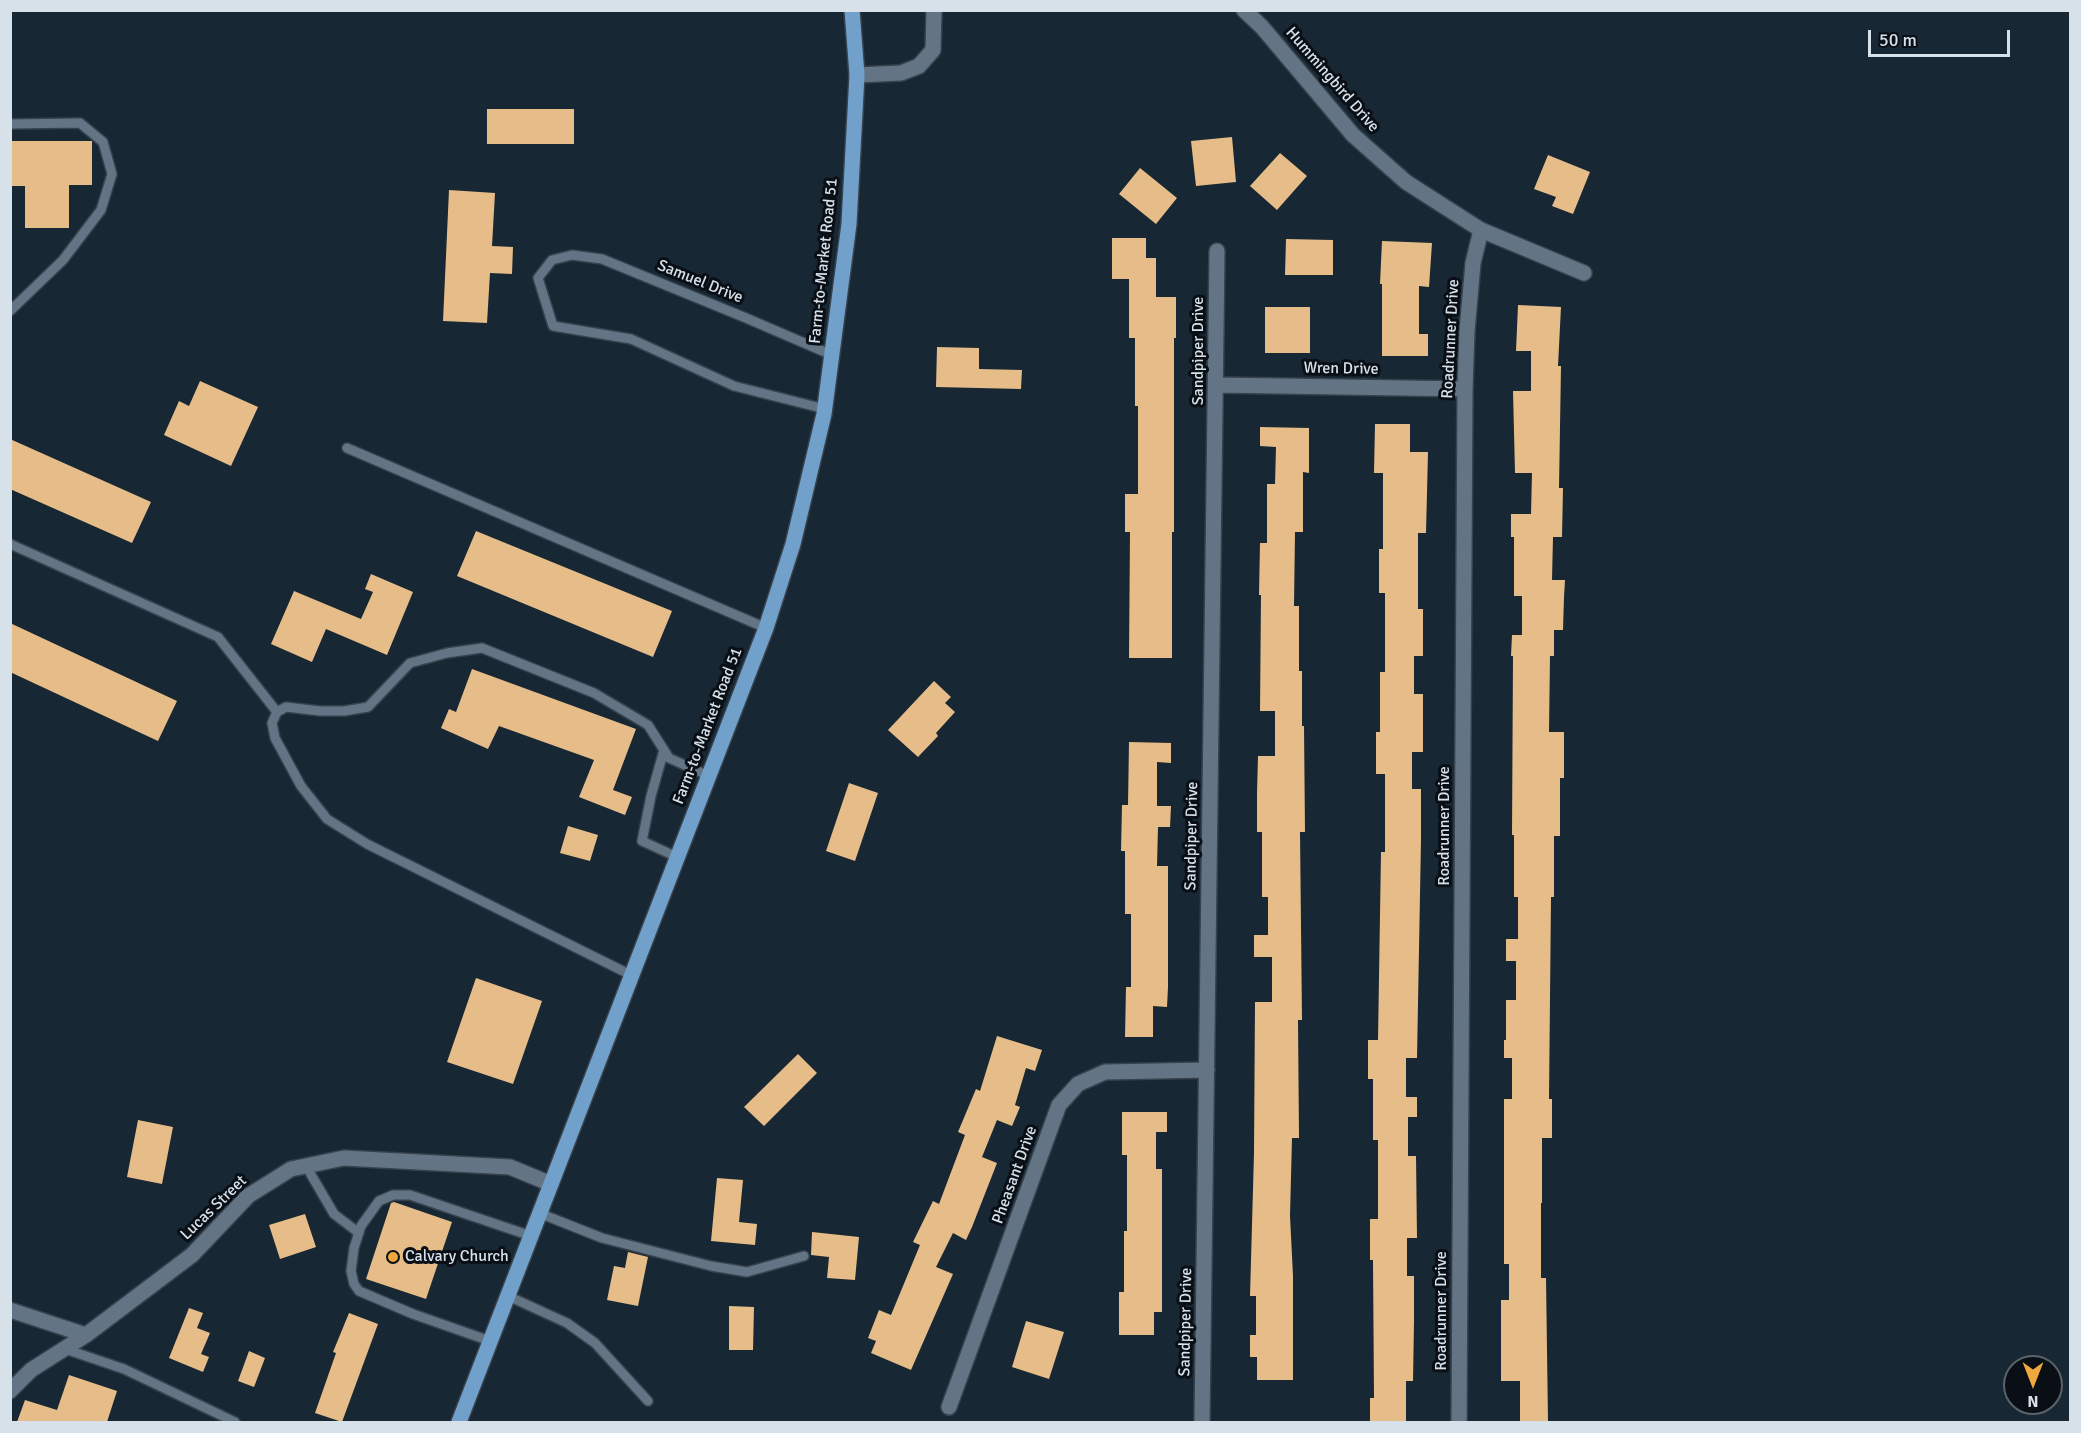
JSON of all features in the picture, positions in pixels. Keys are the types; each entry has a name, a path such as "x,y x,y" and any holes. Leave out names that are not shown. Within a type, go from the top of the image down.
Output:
{"main road":[{"name":"Farm-to-Market Road 51","path":"459,1422 766,628 794,544 825,409 849,224 857,75 852,10"}],"street":[{"path":"857,75 901,73 919,66 933,50 933,10"},
{"name":"Hummingbird Drive","path":"1245,10 1353,135 1406,182 1481,230 1584,273"},
{"name":"Roadrunner Drive","path":"1459,1422 1465,389 1473,263 1481,230"},
{"name":"Sandpiper Drive","path":"1202,1422 1217,251"},
{"name":"Wren Drive","path":"1217,384 1465,389"},
{"name":"Pheasant Drive","path":"949,1407 1059,1105 1078,1084 1105,1072 1207,1070"},
{"name":"Lucas Street","path":"10,1391 31,1370 86,1335 192,1255 248,1196 291,1169 344,1158 510,1167 550,1184"},
{"path":"10,1310 86,1335"}],"lane":[{"path":"10,124 80,123 103,142 112,174 101,210 63,260 10,311"},
{"name":"Samuel Drive","path":"825,409 734,386 631,339 553,326 538,278 552,260 572,255 602,259 832,355"},
{"path":"347,448 766,628"},
{"path":"10,544 218,637 278,712"},
{"path":"631,975 367,844 327,819 302,786 275,738 272,723 278,712 286,707 320,711 344,711 368,707 410,663 447,652 482,648 594,693 648,725 669,758 709,776"},
{"path":"664,750 651,796 642,841 677,857"},
{"path":"306,1166 334,1214 359,1233"},
{"path":"490,1341 413,1314 359,1291 354,1284 351,1271 354,1248 359,1233 379,1201 393,1194 410,1195 531,1236"},
{"path":"539,1213 602,1238 711,1266 747,1272 804,1256"},
{"path":"508,1296 567,1323 594,1342 648,1401"},
{"path":"65,1348 124,1369 228,1421"}],"building":[{"path":"487,109 574,109 574,144 487,144"},
{"path":"1232,137 1236,182 1196,186 1191,141"},
{"path":"10,141 92,141 92,185 69,185 69,228 25,228 25,186 10,186"},
{"path":"1280,153 1307,176 1277,210 1250,186"},
{"path":"1548,155 1590,172 1573,214 1552,206 1556,197 1534,189"},
{"path":"1140,168 1177,198 1156,224 1119,194"},
{"path":"449,190 495,193 492,246 513,247 512,274 490,273 487,323 443,321"},
{"path":"1112,238 1146,238 1146,258 1156,258 1156,297 1176,297 1172,658 1129,658 1130,532 1125,532 1125,494 1138,494 1138,406 1135,406 1135,338 1129,338 1129,279 1112,279"},
{"path":"1286,239 1333,240 1333,275 1285,275"},
{"path":"1382,241 1432,243 1429,287 1419,286 1419,334 1428,334 1428,356 1382,356 1382,284 1380,284"},
{"path":"1518,305 1561,307 1558,366 1561,366 1559,488 1563,488 1562,537 1553,537 1552,580 1565,580 1563,630 1554,630 1554,656 1550,656 1549,732 1564,732 1564,778 1560,778 1560,836 1554,836 1554,897 1551,897 1549,1099 1552,1099 1552,1138 1542,1138 1541,1203 1541,1278 1546,1278 1548,1422 1520,1422 1520,1381 1501,1381 1501,1300 1509,1300 1509,1264 1504,1264 1504,1099 1512,1099 1512,1058 1504,1058 1504,1040 1506,1040 1506,1000 1516,1000 1516,961 1506,961 1506,939 1518,939 1518,897 1514,897 1514,835 1512,835 1513,656 1511,656 1512,635 1522,635 1522,596 1514,596 1514,537 1511,537 1511,514 1531,514 1532,473 1515,473 1513,391 1531,391 1531,351 1516,351"},
{"path":"1265,307 1310,307 1310,353 1265,353"},
{"path":"937,347 979,348 979,369 1022,370 1021,389 936,387"},
{"path":"200,381 258,407 231,466 164,435 179,401 189,406"},
{"path":"1375,424 1410,424 1410,452 1428,452 1426,533 1418,533 1418,609 1423,609 1423,656 1414,656 1414,694 1423,694 1423,752 1412,752 1412,789 1421,789 1421,840 1417,1058 1406,1058 1406,1097 1417,1097 1417,1117 1408,1117 1408,1156 1416,1156 1417,1238 1407,1238 1407,1276 1414,1276 1414,1322 1413,1381 1406,1381 1406,1422 1370,1422 1370,1398 1374,1398 1373,1260 1370,1260 1370,1219 1378,1219 1378,1140 1373,1140 1373,1079 1368,1079 1368,1040 1378,1040 1381,852 1385,852 1385,774 1376,774 1376,732 1380,732 1380,672 1385,672 1385,593 1379,593 1379,549 1383,549 1383,473 1374,473"},
{"path":"1260,427 1309,428 1309,473 1303,472 1303,532 1295,532 1294,606 1299,606 1299,671 1302,671 1302,726 1304,726 1305,832 1300,832 1302,1020 1298,1020 1299,1138 1292,1138 1290,1216 1293,1276 1293,1380 1257,1380 1257,1357 1250,1357 1250,1335 1256,1335 1256,1296 1250,1296 1255,1002 1272,1002 1272,957 1254,957 1254,935 1268,935 1268,897 1262,897 1262,832 1257,832 1258,756 1275,756 1275,711 1260,711 1261,595 1259,595 1260,543 1267,543 1267,484 1275,484 1276,447 1260,446"},
{"path":"10,439 151,502 132,543 10,489"},
{"path":"476,531 672,611 653,657 457,576"},
{"path":"371,574 413,592 387,655 326,629 312,662 271,644 294,591 361,619 373,592 365,589"},
{"path":"10,623 177,701 158,741 10,672"},
{"path":"472,669 636,729 613,790 632,797 625,815 579,797 594,760 499,726 488,749 441,728 449,709 456,712"},
{"path":"934,681 951,697 945,703 955,712 936,733 938,736 918,757 888,730"},
{"path":"1129,742 1171,743 1171,763 1157,762 1157,806 1171,806 1170,827 1158,827 1157,866 1168,866 1167,1007 1153,1006 1153,1037 1125,1037 1126,987 1131,987 1131,914 1125,914 1125,851 1121,851 1122,805 1128,805"},
{"path":"849,783 878,793 855,861 826,851"},
{"path":"568,826 598,835 590,861 560,853"},
{"path":"476,978 542,1001 513,1084 447,1062"},
{"path":"997,1036 1042,1050 1035,1071 1026,1068 1015,1105 1020,1107 1012,1126 997,1120 982,1157 997,1163 966,1240 953,1233 936,1267 953,1274 911,1370 871,1353 876,1341 868,1338 879,1310 891,1315 920,1245 913,1242 933,1201 939,1204 965,1135 958,1132 976,1089 980,1091"},
{"path":"798,1054 817,1073 764,1126 744,1107"},
{"path":"1122,1112 1167,1112 1167,1132 1156,1132 1156,1169 1162,1169 1162,1312 1154,1312 1154,1335 1119,1335 1119,1292 1124,1292 1124,1231 1127,1231 1127,1155 1122,1155"},
{"path":"138,1120 173,1127 162,1184 127,1177"},
{"path":"717,1178 743,1180 739,1222 757,1224 755,1245 711,1241"},
{"path":"394,1202 452,1222 426,1299 366,1279 391,1203"},
{"path":"305,1214 316,1247 280,1259 269,1225"},
{"path":"812,1232 859,1237 855,1280 827,1278 829,1257 811,1255"},
{"path":"628,1252 648,1257 638,1306 607,1300 614,1266 625,1268"},
{"path":"729,1306 754,1307 753,1350 729,1350"},
{"path":"189,1308 203,1313 197,1328 210,1333 201,1354 209,1357 203,1372 169,1358"},
{"path":"349,1313 378,1324 342,1422 315,1413 336,1353 333,1352"},
{"path":"1026,1321 1064,1332 1049,1379 1012,1367"},
{"path":"249,1351 265,1358 254,1387 238,1381"},
{"path":"69,1375 117,1391 107,1422 17,1422 25,1400 57,1410"}],"place":[{"name":"Calvary Church","path":"393,1257"}]}
